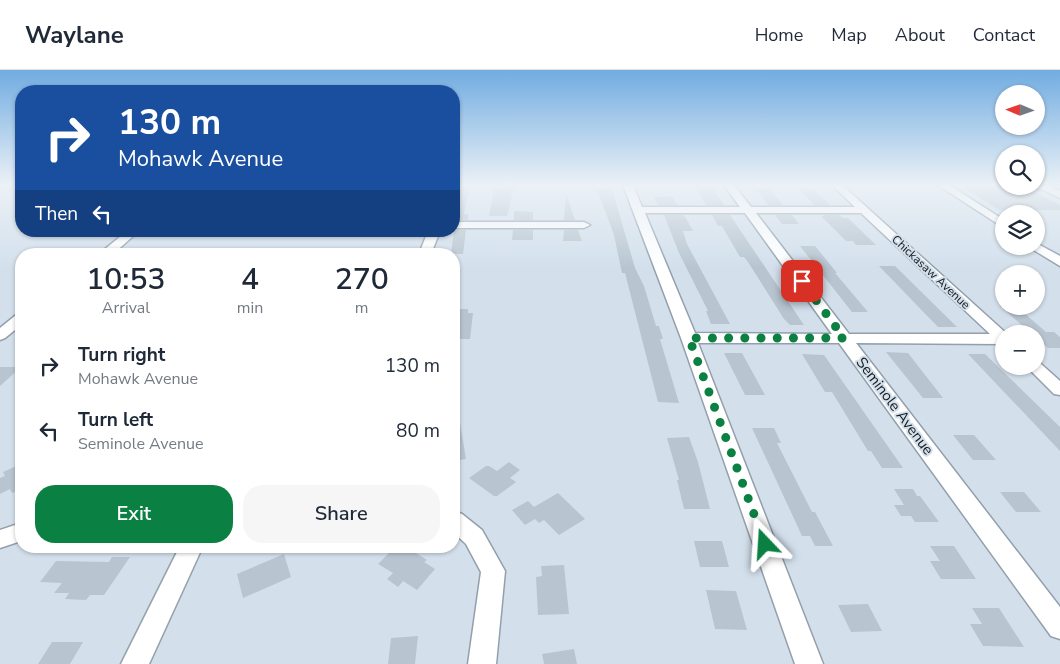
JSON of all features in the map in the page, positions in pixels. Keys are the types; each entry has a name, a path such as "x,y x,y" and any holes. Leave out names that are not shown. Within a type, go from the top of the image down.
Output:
{"street":[{"path":"641,213 812,662"},
{"name":"Seminole Avenue","path":"750,213 1060,627"},
{"name":"Chickasaw Avenue","path":"867,213 995,331"},
{"path":"460,225 584,225"},
{"path":"113,248 126,237"},
{"path":"1045,250 1060,252"},
{"path":"1045,252 1060,262"},
{"path":"0,335 15,323"},
{"path":"689,338 995,339"},
{"path":"1044,375 1060,390"},
{"path":"460,525 474,537 493,571 482,664"},
{"path":"0,539 15,534"},
{"path":"134,664 189,553"}],"building":[{"path":"460,213 468,214 468,220 460,220"},
{"path":"490,213 508,213 507,216 489,216"},
{"path":"514,213 533,213 533,220 514,220"},
{"path":"565,213 573,213 575,220 564,220"},
{"path":"606,213 619,213 635,268 644,286 656,326 659,326 663,339 660,339 679,403 658,402 625,273 622,273 614,235"},
{"path":"664,215 683,215 686,218 693,231 683,231 687,244 730,324 711,324 706,311 708,311 679,253"},
{"path":"712,215 730,215 804,325 790,325 784,319 748,262 744,257 740,257 722,226 718,226"},
{"path":"775,215 792,215 799,224 782,224"},
{"path":"823,215 839,215 843,218 848,218 876,245 856,245 853,241 846,241 821,216 825,216"},
{"path":"460,230 466,230 463,254 460,254 460,248 452,248 453,237 460,237"},
{"path":"513,230 533,230 533,240 512,240"},
{"path":"564,230 578,230 582,241 563,241"},
{"path":"800,246 815,246 868,312 852,312"},
{"path":"879,266 895,266 957,327 938,327"},
{"path":"460,309 468,309 468,313 473,313 470,339 460,339"},
{"path":"1010,315 1026,315 1038,325 1022,325"},
{"path":"1045,331 1054,332 1060,337 1060,348 1048,348 1045,346"},
{"path":"886,352 908,353 943,398 923,398"},
{"path":"724,353 742,353 765,395 745,395"},
{"path":"802,354 824,355 903,468 882,468 871,451 868,451 832,392 825,392"},
{"path":"968,354 985,354 995,364 995,375 1007,375 1060,427 1060,451"},
{"path":"0,367 15,367 15,372 0,386"},
{"path":"460,423 466,459 460,460"},
{"path":"752,428 774,428 781,443 777,443 812,512 815,512 833,546 815,546 810,536 802,536"},
{"path":"953,435 974,435 996,460 973,460"},
{"path":"689,437 698,462 710,509 684,509 677,480 679,480 667,438"},
{"path":"509,462 520,470 510,478 516,482 497,496 494,496 469,478 486,466 497,471"},
{"path":"15,467 15,492 12,493 10,489 0,494 0,478 5,476 3,472"},
{"path":"894,489 913,489 939,522 915,522 911,516 901,516 894,505 904,505"},
{"path":"1000,492 1024,492 1041,512 1016,512"},
{"path":"558,493 585,519 559,535 544,520 539,523 535,519 525,525 512,510 528,501 534,507"},
{"path":"694,541 722,541 729,567 700,567"},
{"path":"930,546 954,546 976,579 941,579 930,561 940,561"},
{"path":"389,553 416,553 427,560 424,562 435,569 417,590 403,581 398,587 387,579 393,573 378,564"},
{"path":"284,554 291,577 243,598 237,574"},
{"path":"112,557 130,557 104,595 90,595 86,600 65,599 69,593 54,593 62,583 40,582 56,561 109,562"},
{"path":"564,565 569,614 538,615 536,577 542,576 541,566"},
{"path":"706,590 736,591 747,630 715,629"},
{"path":"868,604 882,631 851,632 838,605"},
{"path":"972,608 999,608 1024,647 983,646 970,624 982,624"},
{"path":"418,636 415,664 388,664 391,638"},
{"path":"52,642 83,642 70,664 38,664"},
{"path":"574,649 577,664 544,664 542,654"}],"route":[{"path":"765,544 689,338 844,338 802,281"}]}
